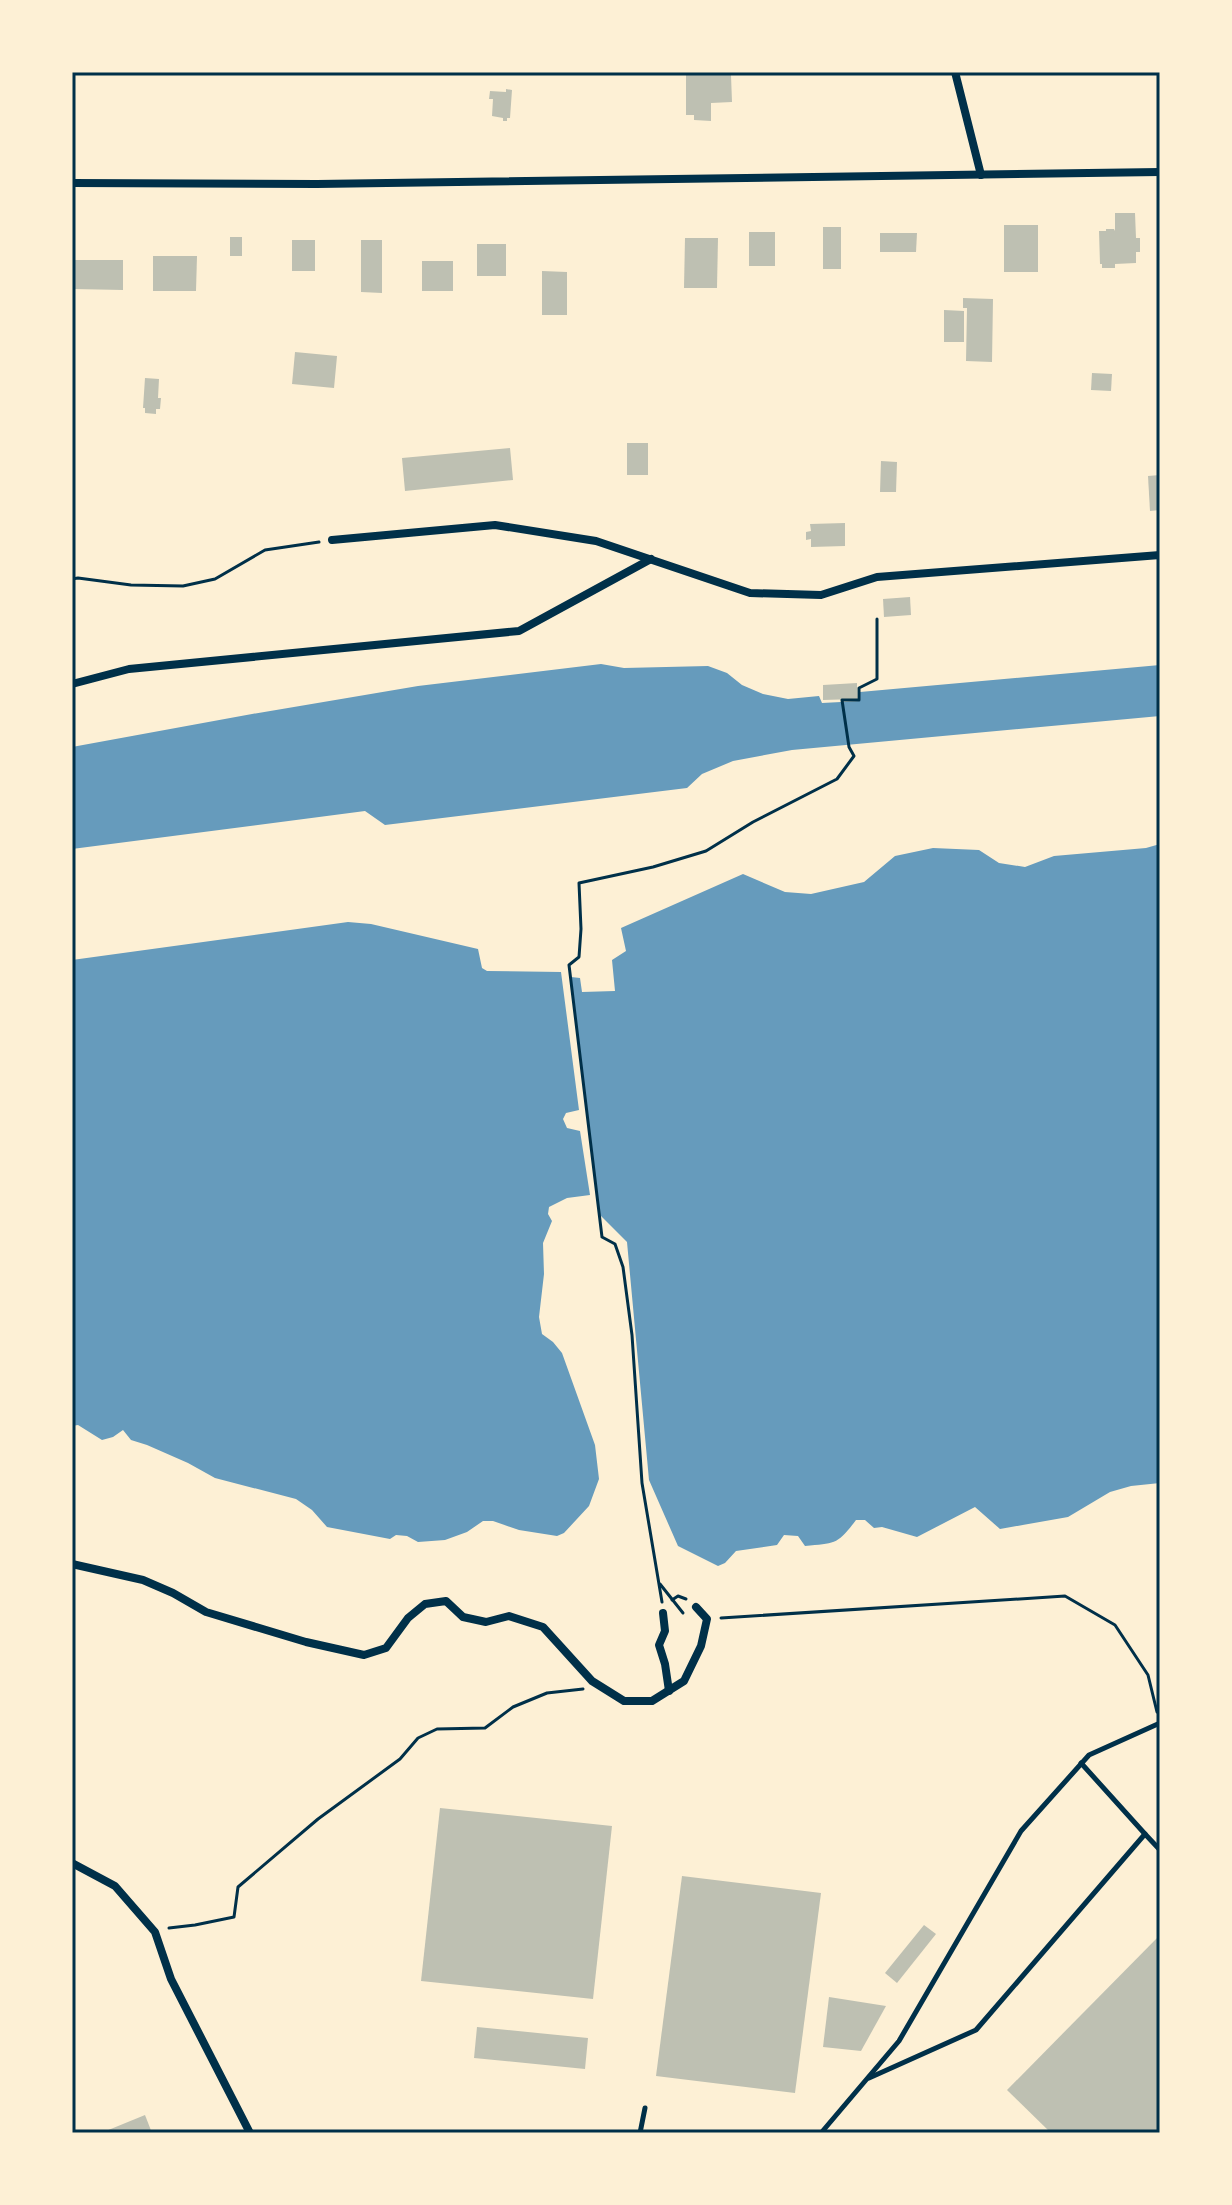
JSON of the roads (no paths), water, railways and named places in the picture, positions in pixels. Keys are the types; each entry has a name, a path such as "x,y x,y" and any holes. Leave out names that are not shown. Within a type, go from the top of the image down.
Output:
{"street":[{"path":"955,72 981,175"},
{"path":"72,183 317,184 1160,172"},
{"path":"332,540 495,525 596,541 750,593 821,595 877,577 1160,555"},
{"path":"72,684 129,669 519,631 651,559"},
{"path":"72,1564 143,1580 206,1612 306,1642 364,1655 386,1648 408,1618 425,1604 446,1601 463,1617 486,1622 509,1616 543,1627 592,1681 624,1701 652,1701 684,1681 701,1646 707,1619 696,1607"},
{"path":"663,1613 665,1631 659,1645 669,1691"},
{"path":"72,1863 115,1886 155,1932 171,1979 250,2133"}],"lane":[{"path":"821,2133 899,2041 1021,1831 1089,1755 1160,1724"},
{"path":"1081,1763 1160,1850"},
{"path":"868,2078 976,2030 1145,1834"},
{"path":"640,2133 645,2108"}],"water":[{"path":"601,664 624,668 708,666 763,694 788,699 819,696 822,703 860,701 860,692 1160,665 1160,716 792,750 733,761 702,774 687,788 385,825 365,811 72,849 72,747 418,686"},
{"path":"1160,844 1160,1483 1110,1492 1068,1517 1000,1529 975,1507 917,1537 882,1527 874,1528 865,1520 856,1520 840,1538 830,1543 805,1546 798,1536 784,1535 777,1545 736,1551 718,1566 678,1546 649,1480 627,1242 600,1215 571,977 580,978 582,992 615,991 612,960 626,951 621,928 743,874 785,892 811,894 864,882 895,856 933,848 979,850 999,863 1025,867 1054,856"},
{"path":"348,922 371,924 478,949 482,968 487,971 561,972 579,1110 566,1113 563,1119 567,1128 580,1131 590,1195 567,1198 549,1207 548,1214 552,1221 543,1243 544,1274 539,1317 542,1334 562,1353 595,1445 599,1479 589,1506 564,1533 557,1536 519,1530 493,1521 483,1521 467,1532 445,1540 418,1542 407,1536 396,1535 390,1539 327,1527 312,1510 296,1499 215,1478 188,1463 131,1440 123,1430 102,1440 78,1425 72,1426 72,960"}]}
